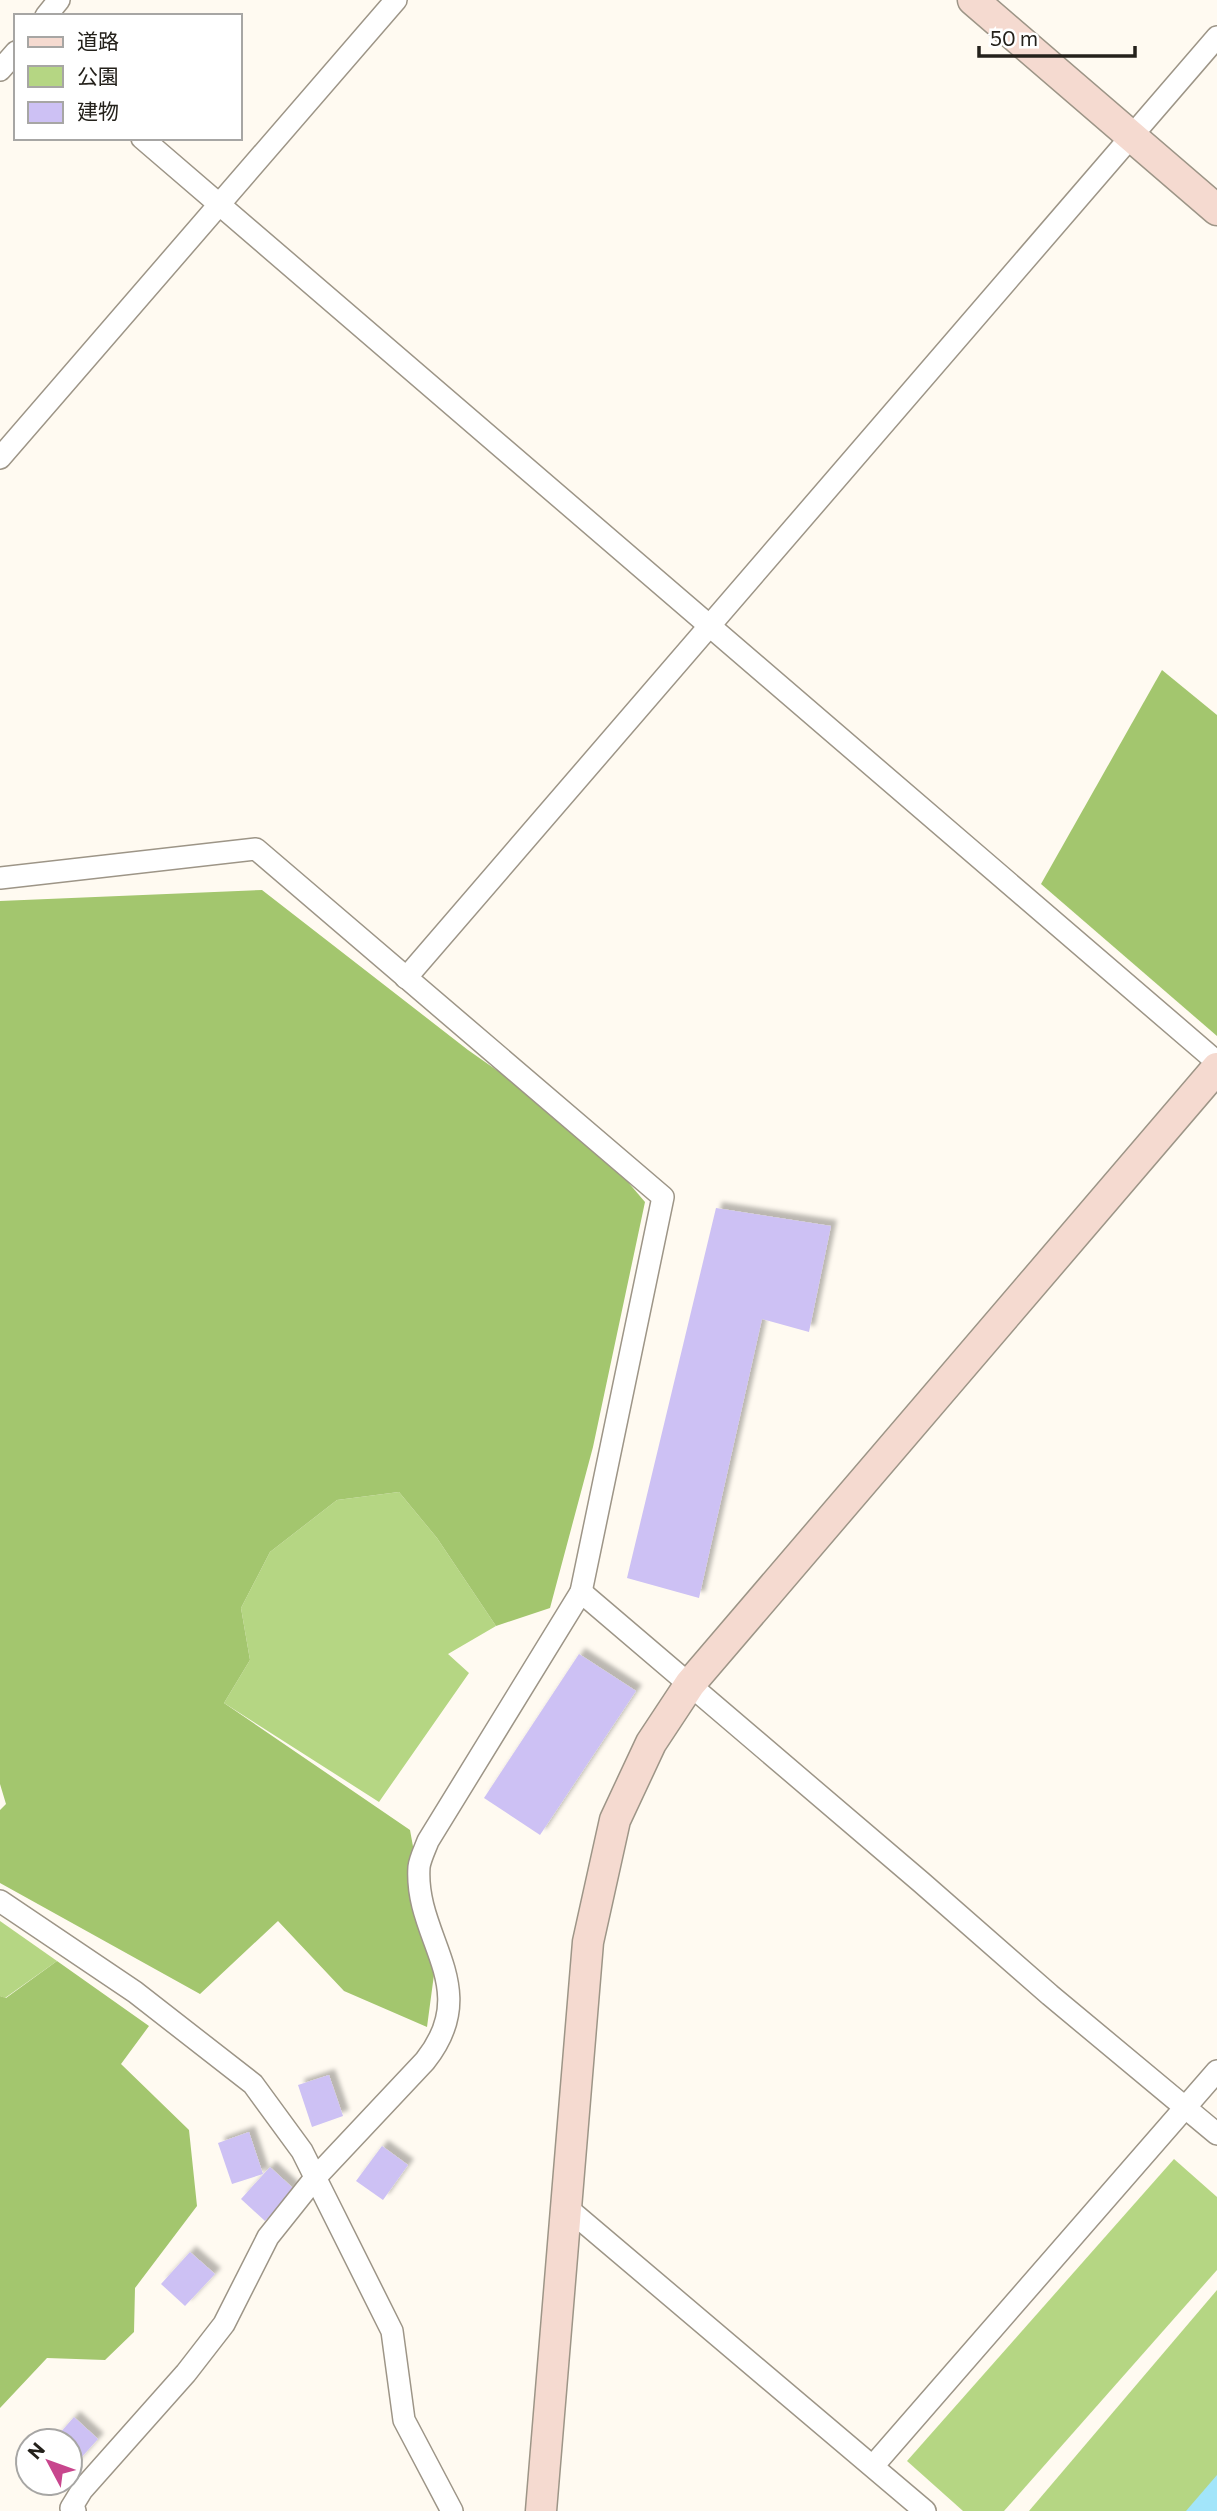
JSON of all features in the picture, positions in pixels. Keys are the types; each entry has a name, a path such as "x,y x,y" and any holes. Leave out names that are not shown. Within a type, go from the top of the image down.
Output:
{"street":[{"path":"48,14 60,0"},
{"path":"0,458 396,0"},
{"path":"973,0 1217,210"},
{"path":"406,978 1217,37"},
{"path":"0,70 14,54"},
{"path":"144,140 1217,1062"},
{"path":"0,878 256,849 663,1197 581,1592 428,1842 419,1865 422,1903 444,1966 449,2005 440,2042 425,2062 315,2178 268,2237 224,2324 186,2373 82,2490 71,2508 75,2511"},
{"path":"541,2511 588,1942 615,1820 651,1743 690,1684 1217,1068"},
{"path":"581,1592 911,1873 1049,1995 1217,2134"},
{"path":"0,1901 135,1992 253,2084 302,2151 392,2331 404,2420 452,2511"},
{"path":"873,2466 1217,2071"},
{"path":"566,2207 925,2511"}],"green space":[{"path":"1162,670 1217,715 1217,1036 1041,884"},
{"path":"262,890 468,1050 586,1133 645,1202 593,1447 550,1608 496,1626 437,1538 399,1492 337,1500 270,1552 241,1608 250,1660 224,1703 410,1830 435,1967 427,2027 344,1991 278,1921 200,1994 0,1883 0,1810 6,1804 0,1784 0,901"},
{"path":"399,1492 437,1538 496,1626 448,1654 469,1673 379,1802 224,1703 250,1660 241,1608 270,1552 337,1500"},
{"path":"0,1921 57,1961 5,1998 0,1996"},
{"path":"57,1961 149,2026 121,2064 189,2130 197,2206 135,2288 134,2332 105,2360 47,2358 0,2408 0,1996 6,1998"},
{"path":"1174,2159 1217,2197 1217,2270 1004,2511 963,2511 907,2461"},
{"path":"1217,2290 1217,2511 1029,2511"}],"water":[{"path":"1217,2475 1217,2511 1186,2511"}],"building":[{"path":"716,1208 831,1226 809,1332 762,1319 699,1598 627,1578"},
{"path":"579,1654 636,1691 540,1835 484,1798"},
{"path":"329,2075 343,2116 312,2127 298,2085"},
{"path":"249,2132 263,2174 232,2184 218,2143"},
{"path":"382,2146 408,2165 383,2200 356,2181"},
{"path":"270,2167 294,2189 265,2221 241,2199"},
{"path":"190,2252 215,2274 185,2306 161,2284"},
{"path":"74,2417 98,2439 84,2454 84,2427 65,2427"}]}
